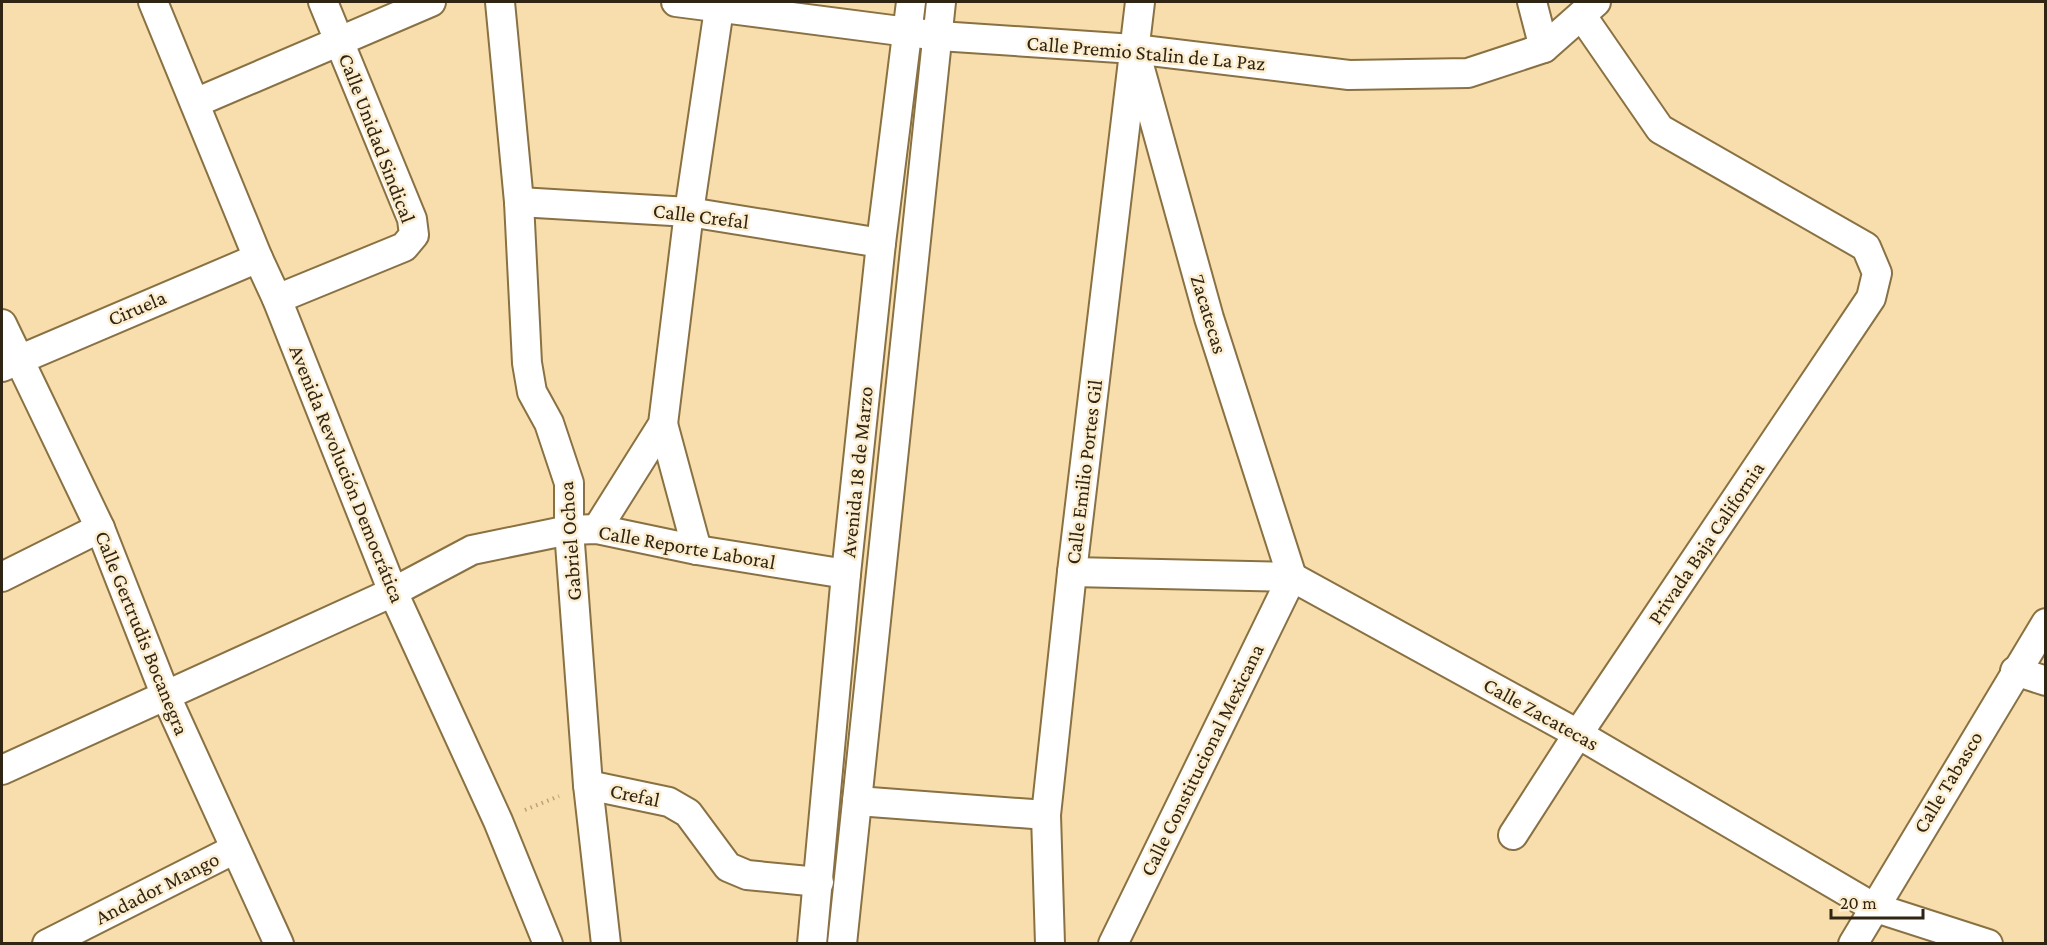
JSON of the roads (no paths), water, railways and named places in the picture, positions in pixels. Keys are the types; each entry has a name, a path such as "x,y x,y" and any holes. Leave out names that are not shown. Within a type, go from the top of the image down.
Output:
{"street":[{"name":"Avenida Revolución Democrática","path":"153,2 258,258 278,299 393,592 498,821 548,944"},
{"name":"Calle Unidad Sindical","path":"278,299 404,247 414,235 412,219 323,2"},
{"path":"195,103 432,2"},
{"name":"Gabriel Ochoa","path":"500,2 519,202 529,373 532,392 549,423 569,483 568,530 588,785 606,944"},
{"name":"Calle Premio Stalin de La Paz","path":"675,2 720,5 939,36 1134,49 1349,75 1468,73 1544,48 1589,9"},
{"name":"Avenida 18 de Marzo","path":"812,944 846,574 881,243 911,2"},
{"name":"Avenida 18 de Marzo","path":"842,944 941,2"},
{"name":"Calle Emilio Portes Gil","path":"1050,944 1046,815 1072,572 1140,2"},
{"path":"1532,2 1544,48"},
{"path":"697,550 663,424 689,212 720,5"},
{"name":"Privada Baja California","path":"1513,836 1578,734 1871,298 1877,273 1866,247 1660,129 1589,9"},
{"name":"Zacatecas","path":"1134,49 1209,318 1292,577"},
{"name":"Calle Crefal","path":"519,202 689,212 881,243"},
{"name":"Ciruela","path":"9,363 258,258"},
{"name":"Calle Gertrudis Bocanegra","path":"2,324 9,363 100,528 165,694 279,944"},
{"path":"597,529 663,424"},
{"path":"2,577 100,528"},
{"name":"Calle Reporte Laboral","path":"2,770 393,592 472,550 568,530 597,529 697,550 846,574"},
{"name":"Calle Zacatecas","path":"1072,572 1292,577 1578,734 1873,907 1988,944"},
{"name":"Calle Constitucional Mexicana","path":"1113,944 1292,577"},
{"name":"Calle Tabasco","path":"1853,944 1873,907 2046,623"},
{"path":"2015,671 2046,681"},
{"name":"Crefal","path":"588,785 669,802 688,813 728,867 747,875 819,882"},
{"path":"857,801 1046,815"},
{"name":"Andador Mango","path":"47,944 235,849"}]}
